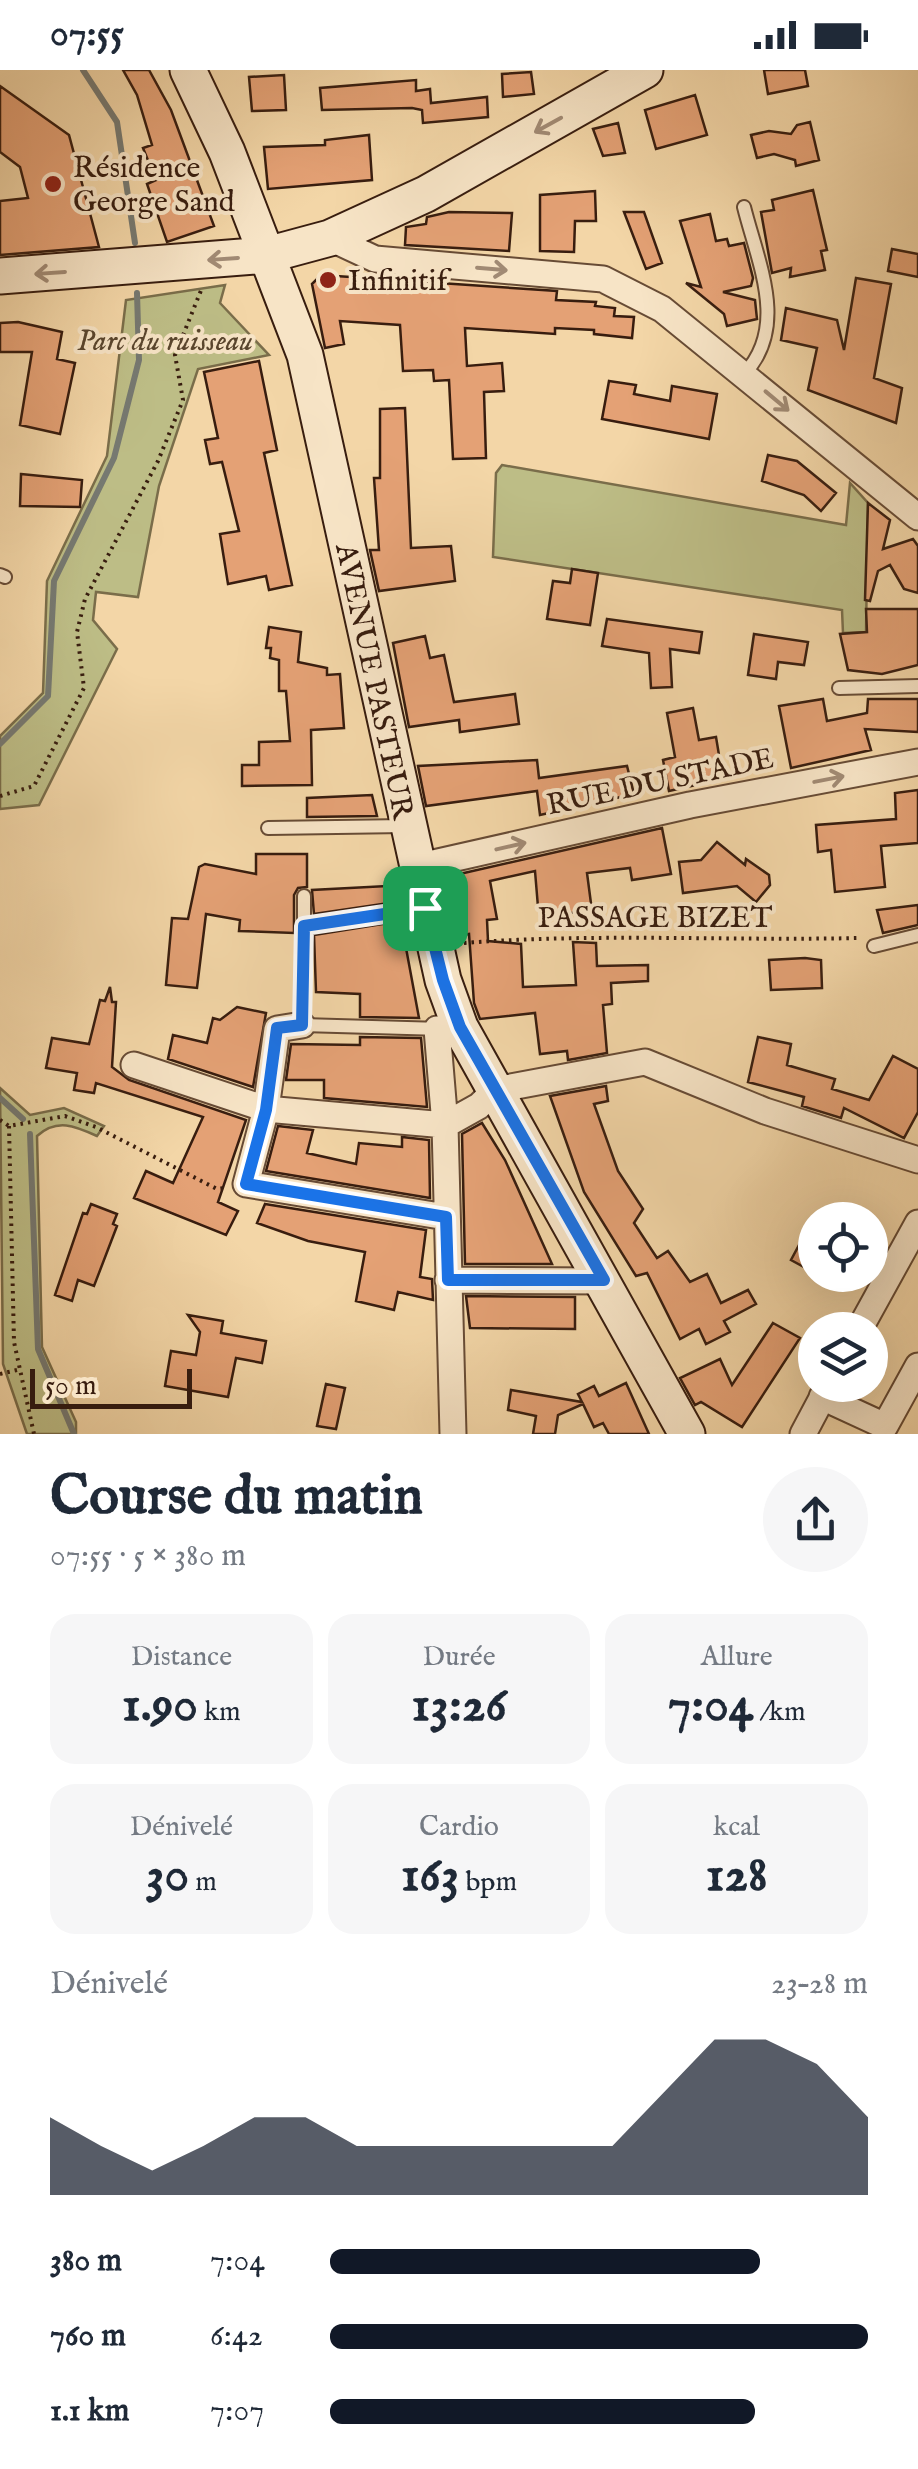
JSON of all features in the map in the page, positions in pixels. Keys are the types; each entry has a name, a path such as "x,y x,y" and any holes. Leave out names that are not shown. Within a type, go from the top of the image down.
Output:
{"main road":[{"name":"AVENUE PASTEUR","path":"188,70 267,255 313,387 434,945 448,1028 495,1090 687,1434"},
{"path":"0,276 267,255 330,238 426,194 636,72"}],"street":[{"path":"330,238 375,259 603,279 662,309 918,518"},
{"name":"RUE DU STADE","path":"416,867 690,805 918,762"},
{"path":"302,1025 277,1028 266,1110 246,1184 446,1217"},
{"path":"448,1028 444,1125 453,1434"},
{"path":"134,1065 266,1110 444,1125 479,1106 495,1090 645,1062 765,1110 907,1152 918,1160"},
{"path":"871,1312 911,1252 918,1223"},
{"path":"448,1280 604,1280"},
{"path":"845,1402 886,1426 918,1366"},
{"path":"803,1434 820,1402"}],"lane":[{"path":"744,207 770,310 762,356 744,374"},
{"path":"839,688 918,686"},
{"path":"268,828 406,826"},
{"path":"304,896 302,1025 448,1028"},
{"path":"304,926 425,908"},
{"path":"874,946 918,936"}],"path":[{"path":"0,796 34,786 84,688 78,632 86,599 158,460 183,400 175,355 210,260"},
{"name":"PASSAGE BIZET","path":"434,945 555,936 710,941 865,938 874,946"},
{"path":"0,1120 9,1126 65,1116 96,1127 216,1189 246,1184"},
{"path":"9,1126 17,1370 34,1434"},
{"path":"0,1374 17,1370"}],"green space":[{"name":"Parc du ruisseau","path":"225,285 220,303 269,355 198,369 159,486 138,597 96,592 93,620 117,649 39,805 0,809 0,736 43,693 47,581 107,456 126,300"},
{"path":"502,465 846,525 850,483 868,503 866,632 843,633 842,610 493,557 496,473"},
{"path":"0,1088 30,1115 64,1108 104,1126 97,1136 59,1125 37,1136 42,1347 76,1422 76,1434 27,1434 3,1364"}],"building":[{"path":"123,70 149,70 171,110 214,226 167,242 147,184 156,180 143,148 152,145 137,95"},
{"path":"764,70 805,70 808,86 768,94"},
{"path":"531,72 534,94 503,97 502,74"},
{"path":"284,75 286,110 252,111 249,77"},
{"path":"416,80 416,91 430,89 431,103 487,97 488,117 423,123 422,110 412,108 322,110 320,88"},
{"name":"Résidence George Sand","path":"0,86 69,135 99,247 0,255 0,201 28,198 20,167 0,152"},
{"path":"695,95 707,135 656,149 645,110"},
{"path":"810,122 819,160 796,166 795,160 774,154 757,158 751,135 769,131 791,134 797,125"},
{"path":"618,123 625,153 603,156 593,129"},
{"path":"369,135 372,180 268,189 264,147 325,145 325,140"},
{"path":"813,190 827,250 821,251 825,270 790,277 791,268 772,273 761,212 774,210 772,200"},
{"path":"595,191 596,221 575,221 574,252 540,251 540,195"},
{"path":"449,212 512,213 509,251 405,245 406,227 426,224 427,217"},
{"path":"624,212 644,212 662,263 646,269"},
{"path":"710,214 716,241 727,239 729,246 744,243 753,278 751,286 723,292 755,300 757,319 727,326 724,314 686,283 701,287 680,221"},
{"path":"892,249 918,254 918,277 888,271"},
{"path":"321,275 557,291 556,300 596,302 595,306 615,308 614,316 634,317 632,338 594,334 594,330 555,328 555,334 465,328 467,366 502,363 504,391 484,392 486,458 453,459 449,380 434,381 433,370 403,371 400,325 340,321 344,344 325,348 312,284"},
{"path":"856,278 891,284 874,378 902,388 896,423 808,390 817,348 781,340 786,308 837,320 844,350"},
{"path":"18,322 62,332 57,359 75,363 60,434 20,425 32,352 0,352 0,323"},
{"path":"259,361 277,450 264,453 292,585 269,590 266,576 228,584 220,534 239,531 222,462 210,464 205,440 218,438 204,372"},
{"path":"609,381 636,385 634,394 670,401 672,386 717,394 709,439 602,419"},
{"path":"405,408 411,548 451,546 455,581 379,591 370,550 379,550 374,478 380,478 380,409"},
{"path":"768,455 797,461 836,493 821,511 804,495 762,481"},
{"path":"21,474 82,480 80,507 20,506"},
{"path":"868,503 890,520 883,549 913,539 918,546 918,593 904,589 890,565 878,571 870,601 865,600"},
{"path":"572,569 598,573 590,625 547,619 553,581 570,583"},
{"path":"866,609 918,609 918,665 882,674 848,670 840,634 867,632"},
{"path":"607,619 702,632 699,653 670,649 672,687 651,688 649,653 602,646"},
{"path":"269,627 301,632 298,662 327,668 327,675 340,674 344,728 311,730 312,785 242,786 242,765 259,765 259,742 290,741 286,691 279,691 279,660 270,658 271,648 266,648"},
{"path":"754,634 808,642 804,665 778,662 776,679 748,675"},
{"path":"425,636 430,658 444,655 454,702 515,694 519,724 460,732 459,720 409,727 393,643"},
{"path":"823,699 827,721 867,713 868,699 918,699 918,732 865,729 871,750 791,768 779,706"},
{"path":"693,708 699,740 716,737 723,779 669,791 663,760 675,757 667,713"},
{"path":"537,760 539,778 627,766 634,794 540,815 537,791 426,806 418,766"},
{"path":"918,790 918,843 881,846 885,887 835,892 831,850 818,852 816,825 896,819 895,793"},
{"path":"372,795 377,816 307,817 307,798"},
{"path":"662,828 671,874 632,880 630,868 587,873 592,911 549,915 548,906 538,907 535,871 490,881 497,919 487,920 488,941 521,944 523,987 576,985 573,942 596,943 597,966 648,965 648,981 611,983 612,1004 603,1005 607,1053 568,1060 567,1051 540,1054 535,1013 480,1019 474,1003 469,934 455,936 442,878"},
{"path":"717,842 745,865 746,859 769,875 770,885 756,902 737,886 683,893 679,862 701,860"},
{"path":"256,854 307,854 307,887 298,888 294,895 294,933 239,931 240,920 206,914 197,988 166,985 172,918 188,919 199,867 205,864 256,874"},
{"path":"387,886 389,899 396,902 314,914 312,890"},
{"path":"918,905 918,925 883,933 877,910"},
{"path":"401,921 419,1018 360,1017 360,994 316,992 314,935"},
{"path":"769,960 821,960 822,988 771,990"},
{"path":"110,987 112,1002 116,1002 112,1067 129,1080 246,1120 218,1202 238,1211 226,1235 134,1198 146,1171 173,1183 203,1117 96,1083 94,1093 74,1090 77,1073 46,1068 52,1038 89,1044 100,1000 105,1001"},
{"path":"237,1007 266,1013 253,1087 168,1059 173,1035 207,1043 213,1018 220,1020"},
{"path":"360,1037 421,1038 427,1107 324,1098 324,1080 286,1080 291,1044 360,1045"},
{"path":"758,1037 791,1044 787,1065 835,1079 832,1089 869,1100 893,1056 918,1069 918,1112 904,1138 844,1108 841,1118 802,1106 804,1097 748,1082"},
{"path":"606,1086 608,1101 594,1104 618,1171 643,1209 634,1223 657,1258 668,1251 690,1282 707,1274 721,1303 748,1290 756,1304 724,1321 730,1332 706,1344 699,1329 680,1339 647,1273 636,1276 584,1192 550,1096"},
{"path":"482,1123 505,1160 552,1264 465,1264 462,1134"},
{"path":"278,1126 313,1130 307,1153 356,1164 359,1143 402,1147 402,1137 429,1140 430,1198 266,1171"},
{"path":"91,1204 117,1214 113,1224 117,1226 94,1286 78,1280 72,1301 55,1295 83,1213 87,1214"},
{"path":"265,1204 426,1230 420,1277 432,1279 433,1300 398,1292 394,1310 356,1301 365,1252 308,1241 257,1223"},
{"path":"466,1296 575,1297 575,1329 470,1328"},
{"path":"188,1315 223,1321 221,1333 266,1341 262,1363 236,1358 228,1397 165,1386 171,1351 196,1355 200,1332"},
{"path":"773,1323 798,1337 742,1427 701,1402 695,1405 680,1378 720,1359 732,1385"},
{"path":"626,1383 649,1434 609,1434 603,1423 594,1427 583,1404 558,1415 555,1434 533,1434 536,1416 508,1410 511,1390 582,1402 578,1394 594,1386 599,1396"},
{"path":"326,1384 345,1388 336,1429 317,1426"}],"waterway":[{"path":"83,70 117,122 135,243"},
{"path":"0,744 48,696 54,581 114,458 139,360 137,293"},
{"path":"0,1098 23,1119"},
{"path":"30,1134 38,1349 74,1434"}],"place":[{"name":"Résidence George Sand","path":"53,184"},
{"name":"Infinitif","path":"328,280"}],"route":[{"path":"425,908 443,980 460,1027 604,1280 448,1280 446,1217 246,1184 266,1110 277,1028 302,1025 304,926 425,908"}]}
